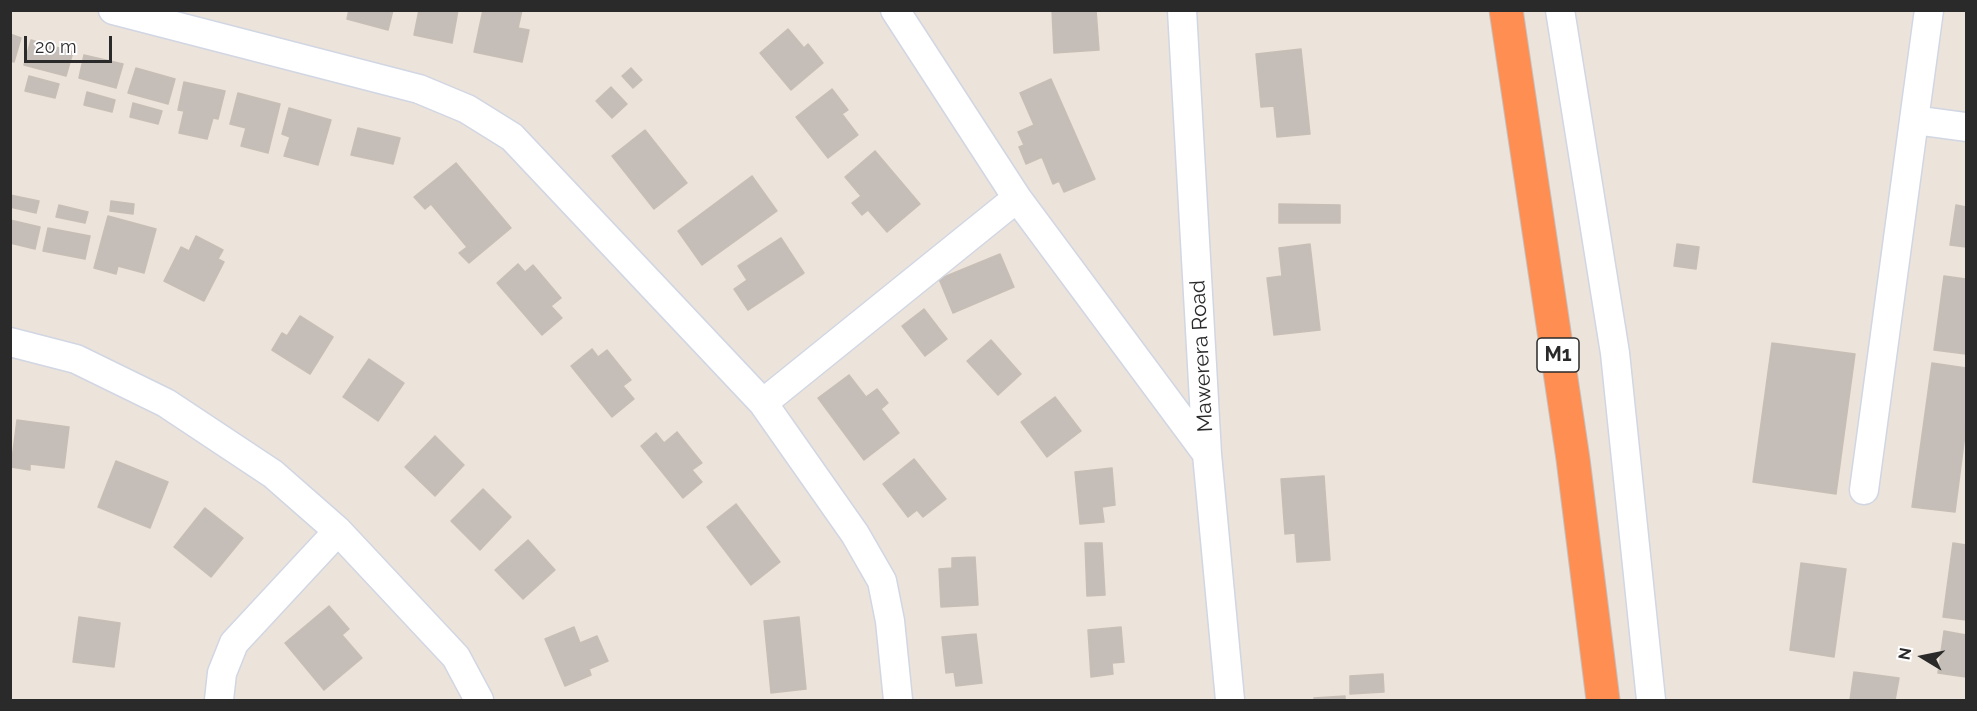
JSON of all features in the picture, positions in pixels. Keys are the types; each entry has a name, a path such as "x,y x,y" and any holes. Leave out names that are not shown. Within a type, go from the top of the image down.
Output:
{"highway":[{"name":"M1","path":"1506,10 1573,459 1603,700"}],"street":[{"path":"113,10 419,89 467,108 512,136 763,403 855,534 882,580 890,621 898,700"},
{"path":"895,10 1017,198 1207,454"},
{"name":"Mawerera Road","path":"1182,10 1207,454 1230,700"},
{"path":"1560,10 1615,353 1652,700"},
{"path":"1864,490 1929,10"},
{"path":"1914,120 1966,126"},
{"path":"763,403 1017,198"},
{"path":"10,342 76,359 166,403 273,474 338,531 456,657 479,700"},
{"path":"219,700 222,673 234,643 338,531"}],"building":[{"path":"349,10 393,10 388,30 347,19"},
{"path":"419,10 458,10 452,43 414,35"},
{"path":"483,10 522,10 518,28 529,30 522,62 474,52"},
{"path":"1052,10 1096,10 1099,50 1054,53"},
{"path":"788,29 804,48 808,44 823,63 791,90 760,53"},
{"path":"10,34 21,38 14,62 10,61"},
{"path":"31,40 73,52 66,76 24,65"},
{"path":"1301,49 1310,134 1277,137 1274,106 1261,107 1256,54"},
{"path":"84,55 123,64 116,88 79,78"},
{"path":"136,68 175,79 168,104 128,93"},
{"path":"631,68 642,80 633,88 622,76"},
{"path":"29,76 59,84 55,98 25,91"},
{"path":"1051,79 1095,179 1064,192 1059,181 1053,184 1042,157 1026,164 1019,147 1024,145 1018,132 1034,125 1020,93"},
{"path":"184,82 225,91 218,119 213,118 207,139 179,133 184,111 178,110"},
{"path":"611,87 627,104 612,118 596,101"},
{"path":"832,89 848,110 842,114 858,135 828,158 796,117"},
{"path":"87,92 115,100 112,112 84,105"},
{"path":"238,93 280,104 268,153 241,146 246,128 230,124"},
{"path":"133,103 162,111 158,124 130,117"},
{"path":"289,108 331,120 318,165 284,156 290,137 282,134"},
{"path":"358,128 400,138 393,164 351,155"},
{"path":"645,130 687,183 654,209 612,156"},
{"path":"875,151 920,204 887,232 868,210 862,215 852,203 861,196 845,177"},
{"path":"456,163 511,228 469,263 459,253 467,247 431,204 425,209 414,197"},
{"path":"752,176 777,211 702,265 678,231"},
{"path":"10,195 39,201 36,213 10,207"},
{"path":"111,201 134,204 133,214 110,211"},
{"path":"1279,204 1340,205 1340,223 1279,223"},
{"path":"59,205 88,212 85,223 56,217"},
{"path":"1956,205 1966,207 1966,247 1950,245"},
{"path":"108,216 156,229 144,273 118,266 116,274 94,268"},
{"path":"10,220 40,227 35,249 10,243"},
{"path":"48,228 90,236 85,259 43,251"},
{"path":"196,236 223,250 218,259 224,262 204,301 164,281 181,247 189,251"},
{"path":"781,238 804,273 748,310 734,289 747,280 738,266"},
{"path":"1310,244 1320,330 1274,335 1267,278 1282,276 1279,248"},
{"path":"1677,244 1699,247 1696,269 1674,266"},
{"path":"1000,254 1014,287 953,313 939,279"},
{"path":"518,264 525,272 533,265 561,298 551,306 562,318 542,335 497,283"},
{"path":"1944,276 1966,279 1966,354 1934,350"},
{"path":"924,309 947,339 925,356 902,326"},
{"path":"300,316 333,337 310,374 272,350 282,333 287,336"},
{"path":"991,340 1021,374 998,395 967,361"},
{"path":"1772,343 1855,354 1836,494 1753,482"},
{"path":"592,349 598,357 607,350 631,380 623,386 634,399 612,417 571,366"},
{"path":"369,359 404,383 378,421 343,397"},
{"path":"1932,363 1966,368 1966,427 1955,512 1912,507"},
{"path":"849,375 866,397 877,389 888,403 881,409 899,433 864,460 818,398"},
{"path":"1055,397 1081,431 1047,457 1021,422"},
{"path":"17,420 69,427 64,468 30,464 30,470 11,467"},
{"path":"677,432 702,463 692,470 702,482 683,498 641,446 656,433 664,443"},
{"path":"435,436 464,465 435,496 405,467"},
{"path":"914,459 946,499 923,517 917,510 908,517 883,484"},
{"path":"116,461 168,482 150,528 98,507"},
{"path":"1112,468 1115,505 1102,507 1104,522 1080,524 1075,472"},
{"path":"1324,476 1330,560 1297,562 1295,533 1285,534 1281,479"},
{"path":"483,489 511,517 480,550 451,521"},
{"path":"736,504 780,562 751,585 707,527"},
{"path":"205,508 243,538 211,577 174,547"},
{"path":"528,540 555,570 523,599 495,570"},
{"path":"1085,543 1102,543 1105,595 1087,596"},
{"path":"1953,543 1966,545 1966,620 1943,617"},
{"path":"975,557 978,605 941,607 939,569 952,568 952,558"},
{"path":"1801,563 1846,569 1834,657 1790,650"},
{"path":"329,606 349,629 342,635 362,658 324,690 285,643"},
{"path":"79,617 120,623 114,667 73,662"},
{"path":"799,617 806,689 771,693 764,621"},
{"path":"574,627 580,643 597,636 608,661 589,669 591,675 565,686 545,639"},
{"path":"1121,627 1124,662 1112,663 1113,674 1091,677 1088,630"},
{"path":"1944,631 1966,635 1966,677 1938,673"},
{"path":"976,634 982,683 956,686 954,672 946,673 942,637"},
{"path":"1854,672 1899,678 1895,700 1850,700"},
{"path":"1383,674 1384,692 1350,694 1350,676"},
{"path":"1345,696 1345,700 1314,700 1314,698"}]}
